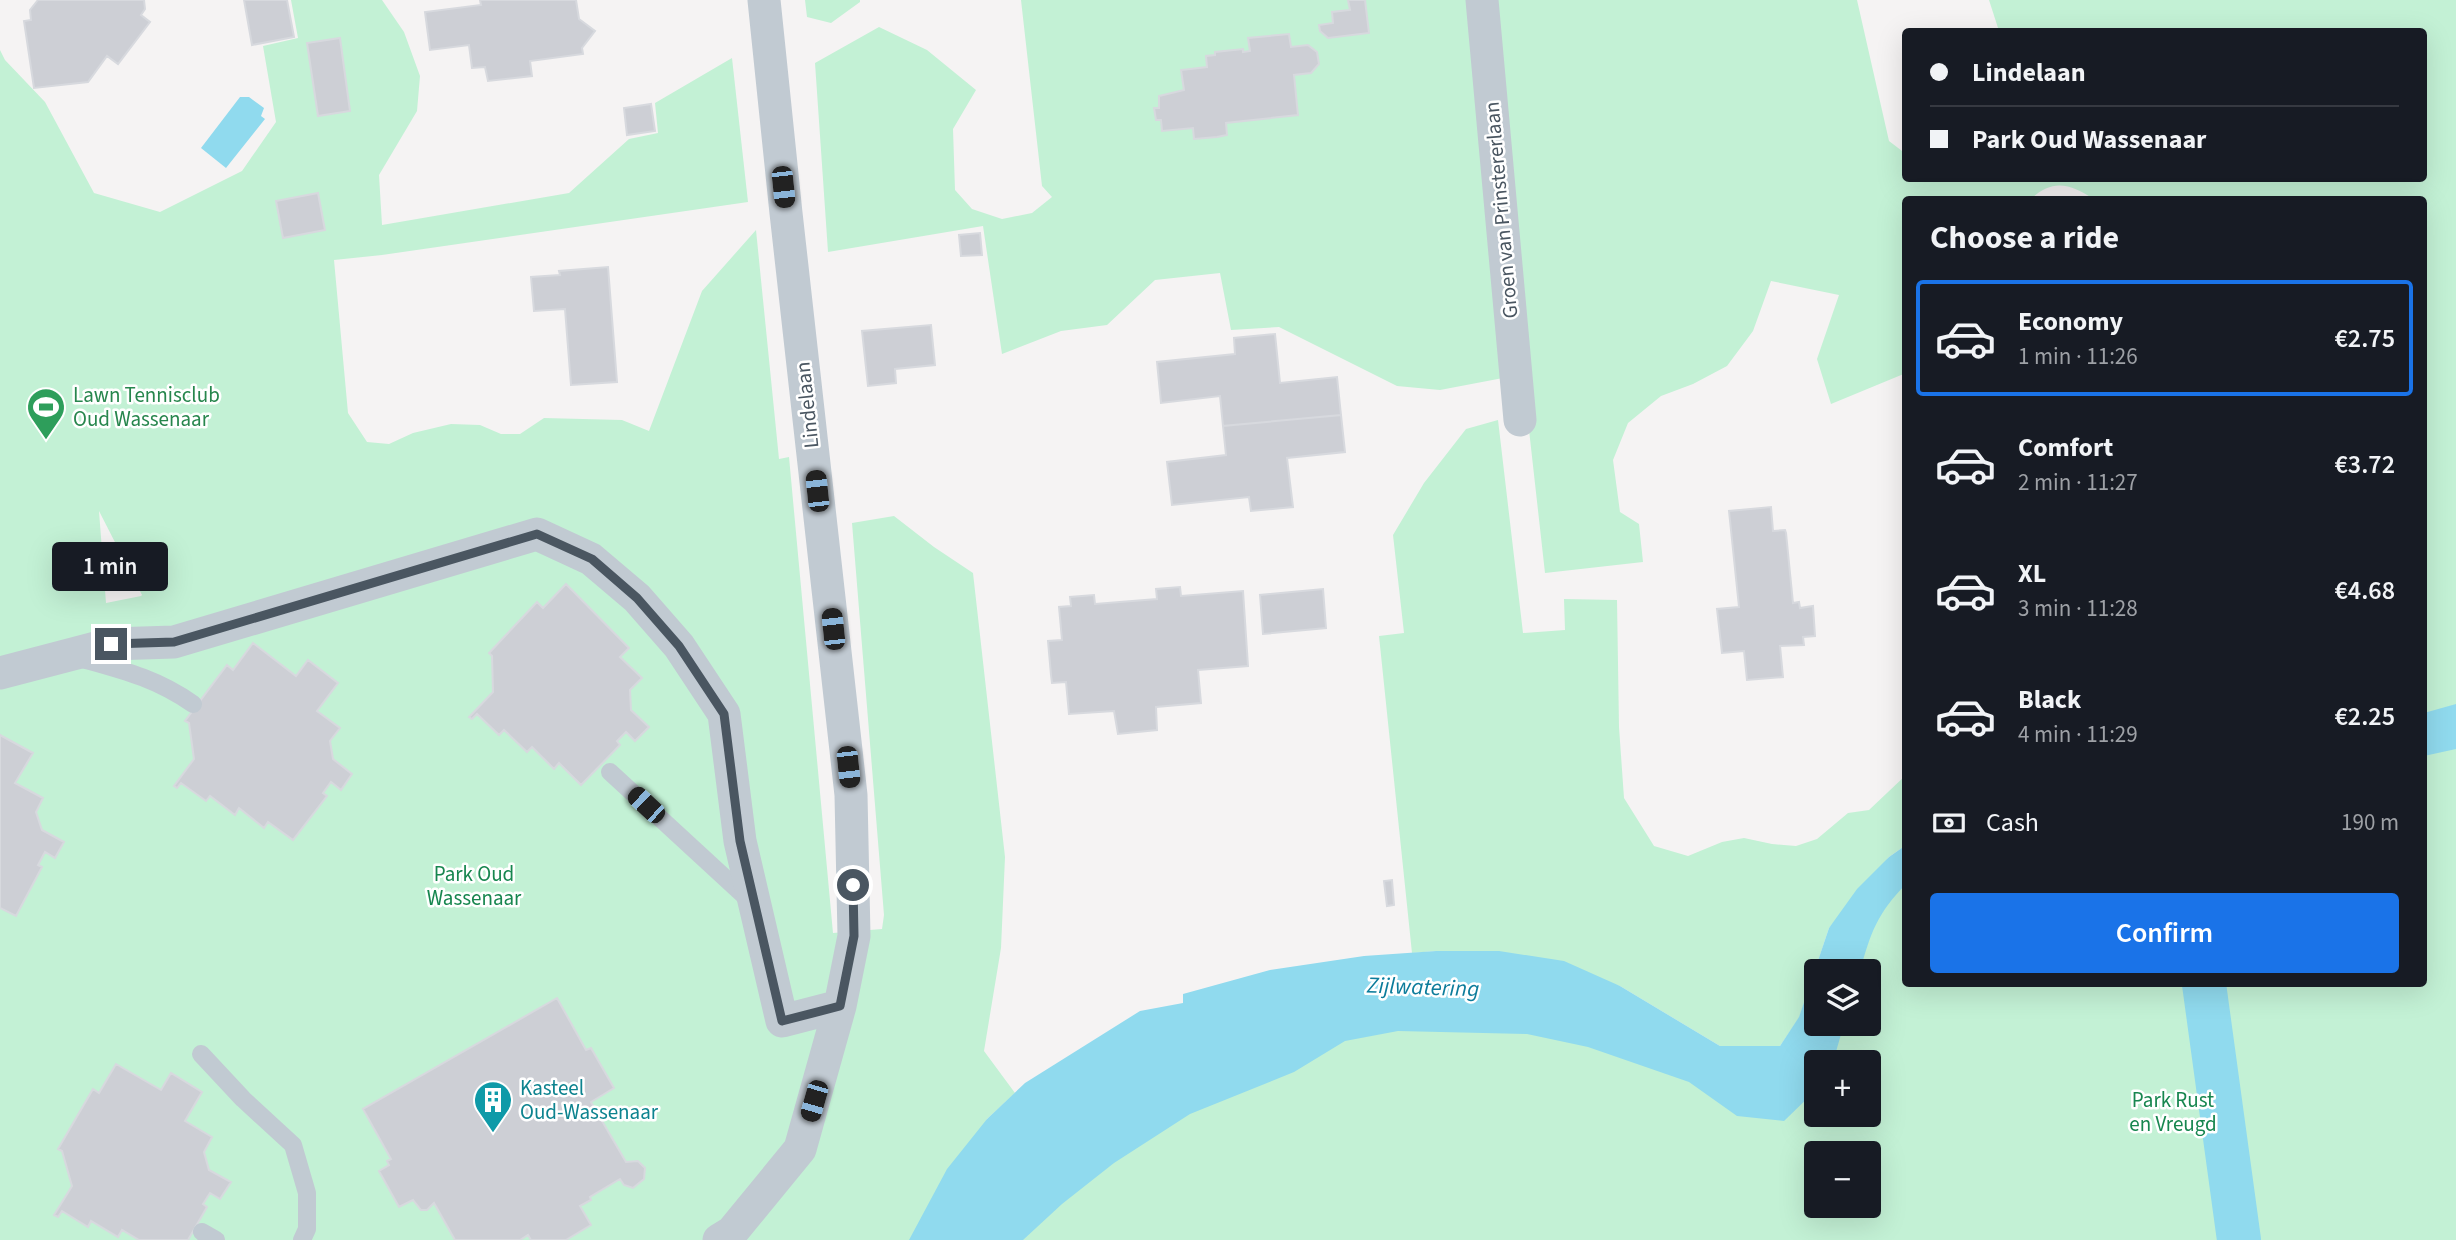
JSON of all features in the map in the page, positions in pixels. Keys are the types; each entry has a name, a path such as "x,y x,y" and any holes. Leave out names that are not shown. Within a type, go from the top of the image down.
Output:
{"street":[{"name":"Lindelaan","path":"764,0 851,794 854,936 840,1006"},
{"name":"Groen van Prinstererlaan","path":"1482,0 1520,420"},
{"path":"0,673 111,644 174,642 537,534 592,559 637,598 679,646 724,714 740,841 782,1021 840,1006"},
{"path":"719,1240 732,1231 800,1149 840,1006"}],"lane":[{"path":"69,655 131,672 168,687 193,704"},
{"path":"610,772 755,906"},
{"path":"201,1054 243,1099 293,1145 307,1193 307,1229 302,1240"}],"green space":[{"name":"Park Oud Wassenaar","path":"291,0 382,0 404,32 420,76 417,111 379,175 382,225 569,193 629,139 658,133 655,103 732,58 748,202 334,260 348,413 367,442 389,444 413,433 451,424 480,425 501,434 520,434 544,418 622,420 649,431 702,291 756,230 779,459 789,457 833,933 882,929 884,915 852,523 894,516 973,573 1005,857 1001,948 984,1051 1015,1093 987,1119 924,1240 0,1240 0,50 5,60 45,102 94,193 160,212 242,171 276,122 263,46 298,38","holes":["99,511 142,595 106,603"]},
{"path":"805,0 860,2 831,23 807,17"},
{"path":"1021,0 1471,0 1503,378 1440,390 1397,386 1279,327 1231,330 1220,273 1155,280 1107,325 1061,331 1002,354 983,226 828,252 815,63 879,27 927,50 976,90 953,129 955,190 972,209 1002,219 1032,213 1052,197 1042,186"},
{"name":"Park Rust en Vreugd","path":"1496,0 1857,0 1889,141 1902,151 1902,182 2427,182 2427,28 1998,28 1989,0 2456,0 2456,1240 953,1240 1353,1002 1789,1068 1809,1036 1881,1036 1881,959 1838,959 1902,872 1902,987 2427,987 2427,196 2088,196 2070,187 2055,186 2034,196 1902,196 1902,375 1831,404 1817,359 1839,295 1771,281 1753,331 1727,366 1693,384 1661,396 1628,423 1613,460 1620,512 1639,524 1643,562 1545,573 1526,403"},
{"path":"1498,420 1523,633 1565,630 1564,599 1617,600 1619,727 1624,798 1654,846 1688,856 1722,842 1744,838 1796,846 1817,839 1848,813 1869,810 1902,779 1902,848 1889,857 1829,928 1819,959 1804,959 1804,1003 1799,1018 1780,1046 1720,1046 1620,986 1436,951 1412,953 1379,636 1404,633 1393,535 1424,483 1466,429"}],"water":[{"path":"240,97 249,97 264,108 261,116 265,119 226,168 201,148"},
{"path":"2456,704 2456,749 2427,755 2427,712"},
{"path":"1902,848 1902,889 1876,924 1864,959 1819,959 1829,928 1857,889"},
{"name":"Zijlwatering","path":"1436,951 1499,951 1564,961 1620,986 1720,1046 1780,1046 1799,1017 1804,1002 1804,1036 1841,1036 1836,1050 1804,1050 1804,1102 1784,1121 1737,1116 1689,1082 1588,1047 1527,1034 1398,1031 1345,1041 1294,1072 1190,1114 1114,1163 1062,1204 1023,1240 909,1240 947,1169 987,1119 1025,1083 1140,1011 1183,1003 1183,994 1270,970 1364,956"}],"building":[{"path":"38,0 144,0 145,9 141,15 150,22 118,64 107,56 88,82 34,88 24,21 31,20 30,10"},
{"path":"244,0 287,0 294,37 252,45"},
{"path":"480,0 576,0 579,19 595,31 582,48 583,54 530,61 532,76 488,81 485,67 472,68 469,45 430,50 425,12 481,5"},
{"path":"1348,0 1365,0 1369,33 1328,38 1320,31 1319,25 1333,23 1332,12 1350,10"},
{"path":"1289,34 1291,47 1308,45 1317,52 1319,64 1311,73 1294,75 1298,115 1226,123 1227,135 1217,137 1194,139 1193,128 1162,131 1161,120 1156,120 1154,108 1159,108 1159,96 1184,90 1181,70 1207,67 1206,56 1215,55 1215,52 1243,49 1243,52 1250,51 1248,38"},
{"path":"340,38 350,111 318,116 307,43"},
{"path":"651,104 655,131 627,135 624,108"},
{"path":"318,193 325,230 283,238 276,201"},
{"path":"980,233 982,255 961,256 959,235"},
{"path":"608,267 617,382 571,385 565,309 534,311 531,277 560,275 559,271"},
{"path":"931,325 935,365 895,369 896,383 868,386 862,331"},
{"path":"1275,334 1280,383 1337,377 1341,415 1223,426 1220,396 1161,403 1157,362 1235,354 1234,338"},
{"path":"1341,415 1345,452 1287,458 1293,507 1251,511 1249,497 1172,505 1167,462 1226,455 1223,426"},
{"path":"1771,507 1773,531 1785,530 1786,533 1793,603 1799,602 1800,608 1813,606 1815,636 1803,637 1804,645 1780,646 1783,677 1747,680 1744,651 1722,653 1717,609 1739,607 1729,511"},
{"path":"566,584 629,648 620,657 642,678 630,690 631,710 649,727 635,741 626,732 617,741 620,745 581,785 559,763 554,769 532,747 527,752 504,730 499,735 477,714 472,719 469,717 493,692 492,656 489,653 537,602 543,608"},
{"path":"1180,587 1181,596 1243,591 1248,666 1198,670 1201,703 1156,707 1157,730 1118,734 1114,711 1069,714 1066,682 1052,683 1051,675 1048,641 1062,640 1059,607 1071,606 1070,597 1094,595 1095,604 1157,599 1156,589"},
{"path":"1323,589 1326,628 1263,634 1260,595"},
{"path":"253,643 296,676 308,660 338,683 317,711 340,728 330,741 333,759 352,774 341,790 331,782 323,793 327,796 293,840 268,822 264,828 239,808 235,815 210,796 206,801 181,783 177,788 174,786 194,759 189,723 185,721 227,665 233,670"},
{"path":"0,735 33,753 15,783 43,798 36,812 42,830 64,842 55,858 45,852 38,865 42,867 16,916 0,908"},
{"path":"1392,880 1394,905 1387,906 1384,881"},
{"name":"Kasteel Oud-Wassenaar","path":"557,998 586,1050 591,1048 614,1088 591,1102 626,1162 638,1161 645,1168 644,1179 633,1188 624,1185 620,1179 590,1197 591,1200 580,1206 591,1225 566,1240 531,1240 528,1235 520,1240 455,1240 434,1203 427,1210 421,1210 413,1200 399,1207 379,1171 389,1165 387,1161 391,1159 363,1109"},
{"path":"116,1064 161,1090 171,1073 202,1092 185,1121 212,1137 204,1152 209,1170 231,1182 220,1199 210,1193 203,1204 207,1207 188,1240 139,1240 122,1230 118,1237 91,1221 88,1227 62,1211 58,1217 54,1215 72,1186 62,1151 58,1149 93,1089 99,1093"}],"waterway":[{"path":"2204,987 2239,1240"}],"place":[{"name":"Lawn Tennisclub Oud Wassenaar","path":"46,441"},
{"name":"Kasteel Oud-Wassenaar","path":"493,1134"}],"route":[{"path":"111,644 174,642 537,534 592,559 637,598 679,646 724,714 740,841 782,1021 840,1006 854,936 853,885"}]}
